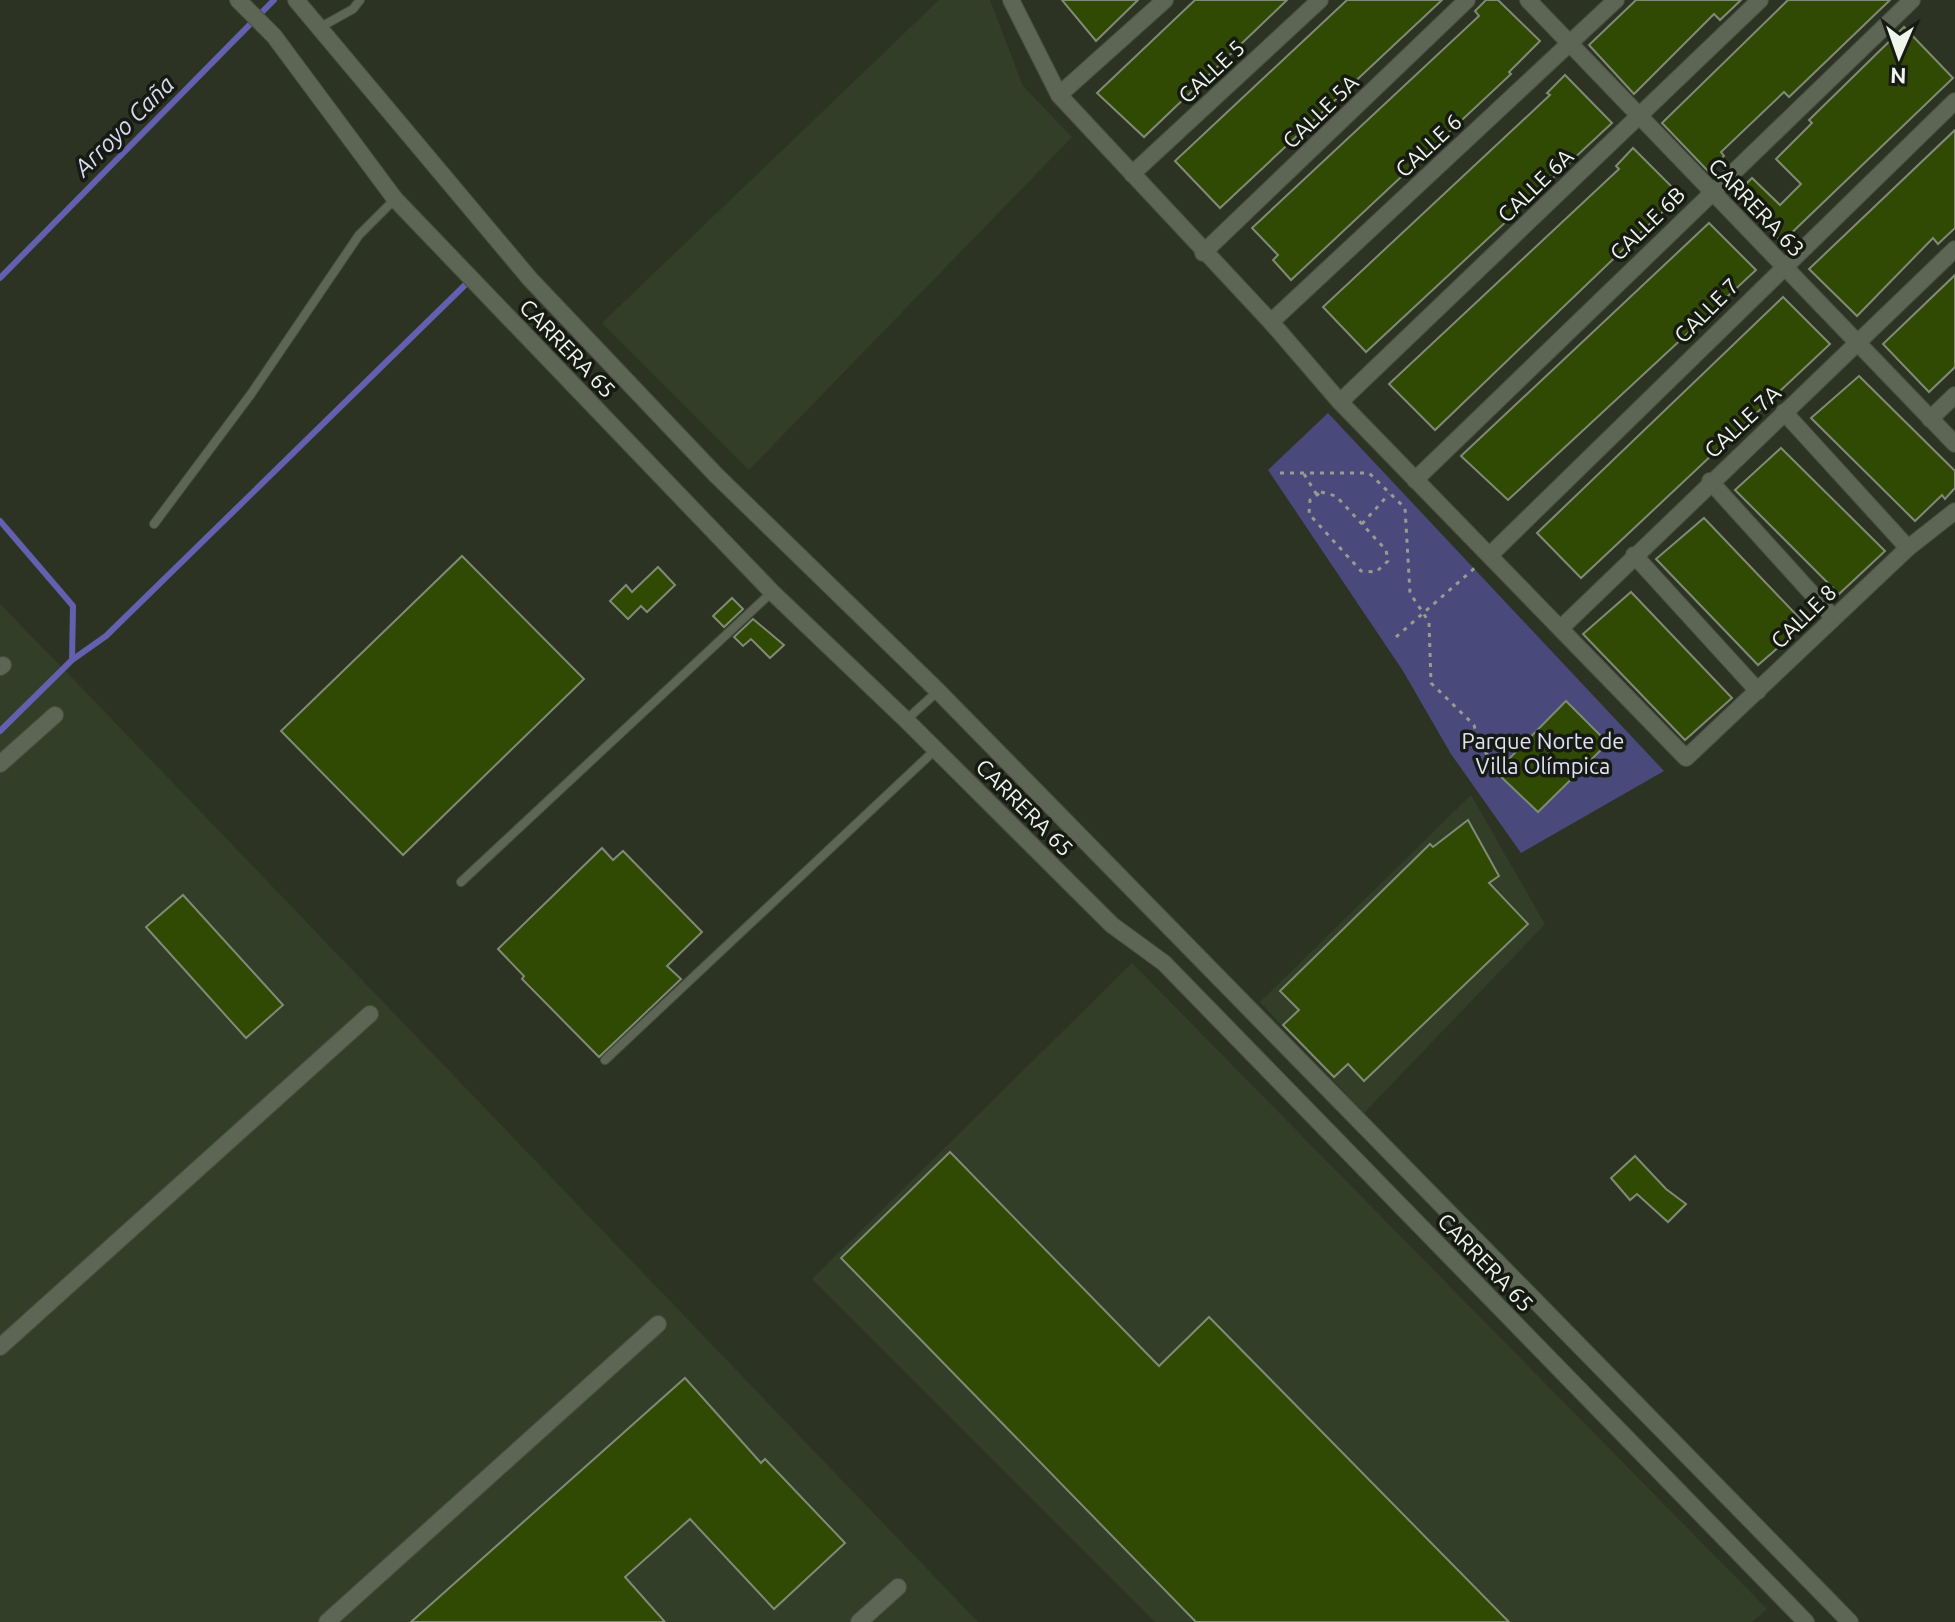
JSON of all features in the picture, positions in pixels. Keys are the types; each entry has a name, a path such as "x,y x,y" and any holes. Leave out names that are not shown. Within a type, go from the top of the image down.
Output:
{"street":[{"path":"1012,0 1059,95 1203,253 1271,322 1340,402 1562,627"},
{"path":"1059,95 1165,0"},
{"name":"CALLE 5","path":"1132,174 1320,0"},
{"name":"CALLE 5A","path":"1203,253 1467,0"},
{"name":"CARRERA 63","path":"1528,0 1955,444"},
{"name":"CALLE 6","path":"1271,322 1616,0"},
{"name":"CALLE 6A","path":"1340,402 1760,0"},
{"name":"CALLE 6B","path":"1415,480 1912,0"},
{"name":"CARRERA 65","path":"240,2 274,36 395,199 772,592 1112,925 1164,963 1806,1622"},
{"name":"CARRERA 65","path":"299,4 530,279 716,475 938,691 1850,1622"},
{"name":"CALLE 7","path":"1491,554 1955,101"},
{"name":"CALLE 7A","path":"1562,627 1710,481 1955,249"},
{"path":"1930,419 1955,395"},
{"path":"1784,412 1908,548"},
{"path":"1710,481 1833,617"},
{"name":"CALLE 8","path":"1562,627 1686,758 1908,548 1955,511"},
{"path":"1634,555 1758,691"},
{"path":"0,764 55,715"},
{"path":"0,1347 370,1014"},
{"path":"327,1622 658,1324"},
{"path":"859,1622 898,1587"}],"lane":[{"path":"318,28 353,9 360,0"},
{"path":"154,524 251,394 359,235 395,199"},
{"path":"461,882 772,592"},
{"path":"906,720 938,691"},
{"path":"605,1060 935,749"}],"path":[{"path":"1280,473 1369,473 1405,508 1410,593 1429,622 1431,683 1474,725 1478,741 1494,765"},
{"path":"1304,473 1317,495"},
{"path":"1321,492 1336,496 1386,550 1388,561 1376,572 1361,571 1309,514 1310,500 1317,495 1321,492"},
{"path":"1362,524 1391,493"},
{"path":"1396,637 1491,554"}],"shaded area":[{"path":"939,0 990,0 1023,86 1072,137 749,470 602,323"},
{"path":"0,604 77,683 978,1622 0,1622"},
{"path":"1471,795 1545,924 1364,1113 1260,1002"},
{"path":"1132,963 1767,1609 1752,1622 1155,1622 812,1279"}],"green space":[{"name":"Parque Norte de Villa Olímpica","path":"1328,413 1664,771 1521,853 1451,754 1403,671 1268,470"}],"building":[{"path":"1062,0 1138,0 1096,41"},
{"path":"1195,0 1287,0 1144,137 1097,93"},
{"path":"1347,0 1442,0 1220,208 1175,161"},
{"path":"1486,0 1498,0 1540,41 1509,72 1511,74 1291,280 1273,260 1278,255 1252,228 1479,16 1475,11"},
{"path":"1636,0 1741,0 1720,20 1714,14 1634,94 1589,45"},
{"path":"1788,0 1890,0 1789,97 1784,92 1721,152 1724,156 1708,171 1662,123"},
{"path":"1904,27 1953,78 1782,242 1734,196 1752,178 1780,205 1801,184 1776,159 1812,123 1809,120"},
{"path":"1565,75 1612,123 1366,352 1323,307 1550,95 1547,93"},
{"path":"1955,130 1955,228 1938,244 1933,238 1857,316 1809,269"},
{"path":"1633,148 1680,195 1435,430 1389,384 1619,169 1616,166"},
{"path":"1709,223 1756,270 1508,500 1461,456"},
{"path":"1955,275 1955,367 1929,392 1883,344"},
{"path":"1783,297 1830,344 1581,578 1537,533"},
{"path":"1859,376 1955,471 1955,488 1945,499 1942,495 1915,521 1811,418"},
{"path":"1781,448 1885,551 1839,594 1735,490"},
{"path":"1704,518 1805,624 1758,665 1656,559"},
{"path":"462,556 584,679 403,855 281,731"},
{"path":"658,567 675,585 647,612 641,606 628,619 610,601 626,585 632,592"},
{"path":"1631,592 1732,698 1685,740 1583,634"},
{"path":"732,598 743,609 724,627 713,616"},
{"path":"753,619 784,645 770,658 751,639 743,646 734,637"},
{"path":"1566,701 1608,743 1538,812 1496,772"},
{"path":"1468,820 1499,876 1489,883 1528,924 1364,1081 1348,1064 1334,1077 1283,1025 1299,1010 1280,991 1430,844 1433,847"},
{"path":"602,848 613,860 623,851 702,932 667,966 681,979 599,1057 522,979 524,976 498,949"},
{"path":"183,895 283,1005 246,1038 146,927"},
{"path":"950,1152 1159,1366 1209,1317 1509,1622 1196,1622 841,1258"},
{"path":"1635,1156 1666,1189 1686,1204 1668,1222 1637,1194 1630,1200 1611,1178"},
{"path":"685,1378 761,1463 765,1459 845,1543 774,1609 690,1519 625,1577 665,1622 411,1622"}],"waterway":[{"name":"Arroyo Caña","path":"0,278 274,0"},
{"path":"72,660 106,636 465,285"},
{"name":"Arroyo Caña","path":"0,521 73,606 72,660 0,731"}]}
